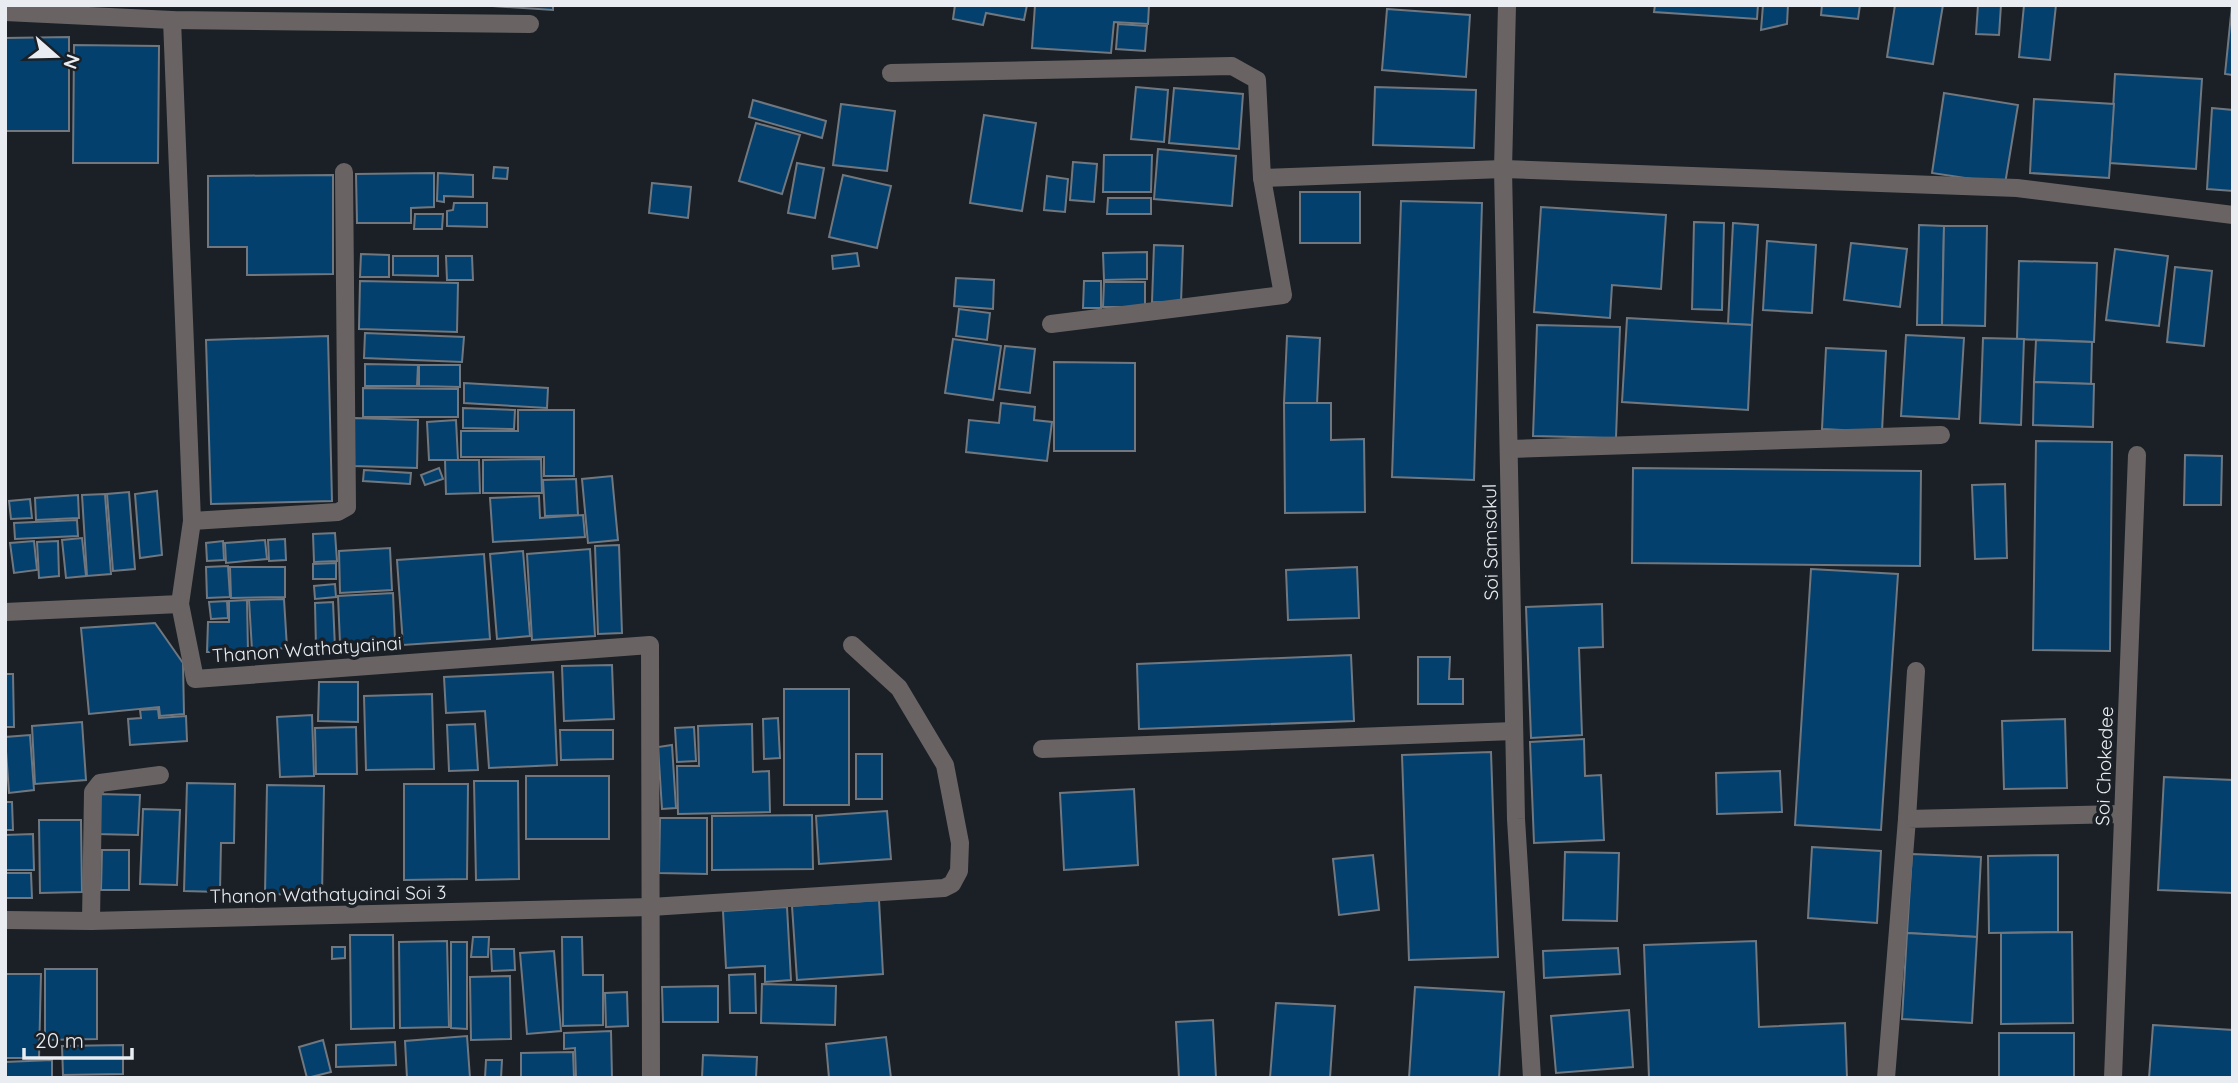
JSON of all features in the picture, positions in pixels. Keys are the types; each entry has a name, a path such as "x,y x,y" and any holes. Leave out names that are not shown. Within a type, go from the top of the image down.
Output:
{"street":[{"name":"Soi Samsakul","path":"1507,5 1503,169 1516,818 1532,1078"},
{"path":"5,12 172,20 530,24"},
{"name":"Thanon Wathatyainai","path":"172,20 192,521 180,604 195,679 650,645 651,1078"},
{"path":"891,73 1232,66 1257,80 1262,178 1283,295 1051,324"},
{"path":"1262,178 1503,169 2017,188 2233,215"},
{"path":"192,521 338,512 347,507 344,172"},
{"path":"1510,449 1941,435"},
{"name":"Soi Chokedee","path":"2113,1078 2137,455"},
{"path":"5,612 180,604"},
{"name":"Thanon Wathatyainai Soi 3","path":"5,920 91,921 651,906 944,888 952,884 959,871 960,843 945,765 899,688 852,645"},
{"path":"1886,1078 1916,671"},
{"path":"1042,749 1514,731"},
{"path":"91,921 93,792 100,783 160,775"},
{"path":"1907,819 2123,814"}],"building":[{"path":"478,5 553,5 553,10"},
{"path":"955,5 1027,5 1024,20 986,13 983,25 953,19"},
{"path":"1035,5 1149,5 1148,24 1114,22 1111,53 1032,48"},
{"path":"1655,5 1758,5 1757,19 1654,12"},
{"path":"1763,5 1788,5 1787,24 1761,30"},
{"path":"1822,5 1860,5 1858,19 1821,15"},
{"path":"1895,5 1943,5 1933,64 1887,57"},
{"path":"1978,5 2001,5 1999,35 1976,34"},
{"path":"2024,5 2056,5 2050,60 2019,57"},
{"path":"2233,5 2233,75 2225,74"},
{"path":"1387,9 1470,15 1466,77 1382,70"},
{"path":"1118,24 1147,26 1145,51 1116,49"},
{"path":"69,37 69,131 5,131 5,38"},
{"path":"74,45 159,46 158,163 73,163"},
{"path":"2115,74 2202,79 2196,169 2110,163"},
{"path":"1136,87 1168,90 1164,142 1131,139"},
{"path":"1375,87 1476,90 1474,148 1373,145"},
{"path":"1174,88 1243,94 1239,149 1169,143"},
{"path":"1944,93 2018,105 2005,184 1932,173"},
{"path":"2034,99 2114,104 2109,178 2030,173"},
{"path":"753,100 826,121 822,138 749,117"},
{"path":"841,104 895,111 887,171 833,165"},
{"path":"2212,108 2233,110 2233,191 2207,189"},
{"path":"984,115 1036,123 1022,211 970,203"},
{"path":"756,123 800,135 782,194 739,181"},
{"path":"1158,149 1236,156 1232,206 1154,199"},
{"path":"1104,155 1152,155 1151,192 1103,192"},
{"path":"1073,162 1097,164 1094,202 1070,200"},
{"path":"797,163 824,168 815,218 788,213"},
{"path":"494,167 508,168 507,179 493,178"},
{"path":"434,173 434,207 411,208 411,223 357,223 356,174"},
{"path":"438,173 473,175 473,197 444,196 444,202 437,201"},
{"path":"333,175 333,274 247,275 247,247 208,247 208,176"},
{"path":"843,175 891,186 877,248 829,237"},
{"path":"1047,176 1068,179 1065,212 1044,210"},
{"path":"652,183 691,187 688,218 649,213"},
{"path":"1300,192 1360,192 1360,243 1300,243"},
{"path":"1108,198 1151,198 1151,214 1107,214"},
{"path":"1401,201 1482,203 1474,480 1392,477"},
{"path":"454,203 487,203 487,227 447,226 447,211 453,210"},
{"path":"1541,207 1666,215 1661,289 1612,285 1610,318 1534,312"},
{"path":"415,214 443,214 442,229 414,229"},
{"path":"1694,222 1724,223 1722,310 1692,309"},
{"path":"1733,223 1758,225 1752,325 1728,324"},
{"path":"1919,225 1944,226 1942,325 1917,325"},
{"path":"1944,226 1987,226 1985,326 1942,325"},
{"path":"1767,241 1816,245 1812,313 1763,310"},
{"path":"1851,243 1907,249 1900,307 1844,300"},
{"path":"1154,245 1183,246 1181,303 1152,302"},
{"path":"2115,249 2168,256 2159,326 2106,320"},
{"path":"1147,252 1147,279 1104,280 1103,253"},
{"path":"857,253 859,266 833,269 832,256"},
{"path":"361,254 389,255 389,277 360,277"},
{"path":"393,256 438,256 438,276 393,275"},
{"path":"446,256 472,256 473,280 447,280"},
{"path":"2019,261 2097,263 2094,342 2017,339"},
{"path":"2175,267 2212,271 2204,346 2167,342"},
{"path":"956,278 994,280 993,309 954,306"},
{"path":"360,281 458,283 457,332 359,329"},
{"path":"1084,281 1101,281 1101,308 1083,308"},
{"path":"1104,282 1145,282 1145,307 1103,307"},
{"path":"959,309 990,313 987,340 956,336"},
{"path":"1627,318 1752,325 1748,410 1622,402"},
{"path":"1537,325 1620,327 1616,438 1533,436"},
{"path":"365,333 464,337 462,362 364,358"},
{"path":"1906,335 1964,338 1959,419 1901,416"},
{"path":"328,336 332,501 211,504 206,340"},
{"path":"1287,336 1320,338 1317,404 1284,403"},
{"path":"1983,338 2024,339 2021,425 1980,423"},
{"path":"953,339 1001,346 993,400 945,393"},
{"path":"2036,340 2092,342 2091,384 2034,382"},
{"path":"1005,346 1035,349 1030,393 999,389"},
{"path":"1826,348 1886,351 1882,432 1822,429"},
{"path":"1054,362 1135,363 1135,451 1054,451"},
{"path":"365,364 418,365 417,386 365,386"},
{"path":"419,365 460,365 460,387 419,386"},
{"path":"2034,382 2094,384 2093,427 2033,425"},
{"path":"464,383 548,388 547,408 464,403"},
{"path":"363,388 458,389 458,417 363,417"},
{"path":"1001,403 1035,407 1034,420 1052,422 1047,461 966,452 969,420 999,423"},
{"path":"1284,403 1331,403 1331,440 1364,439 1365,512 1285,513"},
{"path":"463,408 515,410 514,429 463,428"},
{"path":"518,410 574,410 574,476 544,476 544,457 461,457 461,431 518,431"},
{"path":"354,418 418,420 417,468 353,466"},
{"path":"456,420 458,460 429,460 427,422"},
{"path":"2036,441 2112,442 2110,651 2033,650"},
{"path":"2185,455 2222,456 2221,505 2184,505"},
{"path":"541,459 542,493 483,493 483,460"},
{"path":"445,460 479,460 480,493 446,494"},
{"path":"439,468 443,479 425,485 421,475"},
{"path":"1633,468 1921,471 1920,566 1632,563"},
{"path":"364,470 411,473 410,484 363,481"},
{"path":"612,476 618,540 588,543 582,479"},
{"path":"576,479 578,515 545,516 543,480"},
{"path":"2005,484 2007,558 1975,559 1972,485"},
{"path":"157,491 162,555 140,558 135,494"},
{"path":"129,492 135,569 113,571 107,494"},
{"path":"105,494 111,574 87,576 82,495"},
{"path":"78,495 79,518 36,520 35,498"},
{"path":"539,496 540,518 583,515 585,537 493,542 490,498"},
{"path":"30,499 32,518 11,519 9,501"},
{"path":"77,520 78,536 15,539 14,523"},
{"path":"335,533 337,561 314,562 313,534"},
{"path":"82,538 86,576 66,578 62,540"},
{"path":"285,539 286,560 269,561 268,540"},
{"path":"265,540 267,559 226,563 225,543"},
{"path":"34,541 37,570 14,573 10,543"},
{"path":"58,541 59,576 39,578 37,542"},
{"path":"223,541 224,560 207,561 206,543"},
{"path":"619,545 622,633 598,634 595,546"},
{"path":"390,548 392,590 340,593 339,551"},
{"path":"590,549 595,636 532,640 527,554"},
{"path":"523,551 530,636 497,639 490,554"},
{"path":"484,554 490,639 403,645 397,560"},
{"path":"336,563 336,579 313,579 313,564"},
{"path":"228,566 230,597 207,598 206,567"},
{"path":"230,567 285,567 285,597 231,598"},
{"path":"1357,567 1359,618 1288,620 1286,570"},
{"path":"1811,569 1898,574 1881,830 1795,825"},
{"path":"335,584 336,597 315,599 314,586"},
{"path":"393,593 395,640 340,643 338,596"},
{"path":"284,599 287,648 252,650 249,600"},
{"path":"247,600 248,652 207,652 208,622 229,622 229,601"},
{"path":"227,601 228,618 211,619 209,602"},
{"path":"333,602 335,648 316,648 315,603"},
{"path":"1602,604 1603,647 1579,648 1582,735 1531,738 1526,607"},
{"path":"155,623 183,663 184,714 160,716 159,707 89,714 81,628"},
{"path":"1351,655 1354,721 1139,729 1137,664"},
{"path":"1418,657 1450,657 1449,679 1463,679 1463,704 1418,704"},
{"path":"612,665 614,719 564,721 562,666"},
{"path":"553,672 557,765 489,768 485,711 446,713 444,677"},
{"path":"5,674 13,674 14,727 5,727"},
{"path":"319,682 358,682 358,722 318,721"},
{"path":"784,689 849,689 849,805 784,805"},
{"path":"432,694 434,769 366,770 364,696"},
{"path":"158,709 159,718 186,716 187,741 130,745 128,719 141,718 140,710"},
{"path":"312,715 314,776 280,777 277,717"},
{"path":"778,718 780,758 764,759 763,719"},
{"path":"2065,719 2067,788 2004,789 2002,721"},
{"path":"82,722 86,780 35,784 32,726"},
{"path":"475,724 478,770 449,771 447,725"},
{"path":"752,724 753,772 769,771 770,812 678,814 677,766 699,766 698,726"},
{"path":"356,727 357,774 316,774 315,728"},
{"path":"694,727 696,761 677,762 675,728"},
{"path":"560,730 613,730 613,759 561,760"},
{"path":"30,735 34,790 9,793 5,737"},
{"path":"1584,739 1585,776 1601,775 1604,840 1534,843 1530,742"},
{"path":"672,745 676,808 662,809 658,747"},
{"path":"1491,752 1498,957 1409,960 1402,755"},
{"path":"856,754 882,754 882,799 856,799"},
{"path":"1780,771 1782,812 1717,814 1716,773"},
{"path":"526,776 609,776 609,839 526,839"},
{"path":"2164,777 2233,780 2233,893 2158,890"},
{"path":"474,781 518,781 519,879 476,880"},
{"path":"187,783 235,784 234,843 221,843 220,892 184,891"},
{"path":"404,784 468,784 467,879 404,880"},
{"path":"267,785 324,786 322,895 265,894"},
{"path":"1134,789 1138,865 1064,870 1060,793"},
{"path":"97,794 140,795 138,835 96,834"},
{"path":"5,802 12,802 13,830 5,830"},
{"path":"143,809 180,810 177,885 140,884"},
{"path":"887,811 891,859 819,864 816,816"},
{"path":"812,815 813,869 712,870 712,816"},
{"path":"660,818 707,818 707,874 659,873"},
{"path":"39,820 81,820 82,892 40,893"},
{"path":"33,834 34,870 5,870 5,835"},
{"path":"1812,847 1881,851 1877,923 1808,918"},
{"path":"102,850 129,850 129,890 101,890"},
{"path":"1565,852 1619,853 1617,921 1563,920"},
{"path":"1912,854 1981,857 1977,937 1907,933"},
{"path":"1373,855 1379,910 1339,915 1333,859"},
{"path":"2058,855 2058,932 1989,933 1988,856"},
{"path":"5,873 31,873 32,898 5,898"},
{"path":"879,900 883,974 797,980 792,906"},
{"path":"787,907 791,980 765,982 765,966 726,968 723,911"},
{"path":"2072,932 2073,1023 2001,1024 2001,933"},
{"path":"1907,933 1977,937 1972,1023 1902,1019"},
{"path":"350,935 393,935 394,1028 351,1029"},
{"path":"473,937 489,937 488,957 471,957"},
{"path":"562,937 582,937 583,975 603,975 603,1025 563,1026"},
{"path":"447,941 449,1027 400,1028 399,942"},
{"path":"1756,941 1759,1027 1845,1023 1847,1078 1649,1078 1644,945"},
{"path":"451,942 467,942 467,1029 451,1028"},
{"path":"332,947 345,947 345,958 332,959"},
{"path":"1618,948 1620,974 1544,978 1543,951"},
{"path":"491,949 514,949 515,970 492,971"},
{"path":"554,951 561,1031 527,1034 520,953"},
{"path":"45,969 97,969 97,1039 45,1040"},
{"path":"5,974 41,974 39,1058 5,1058"},
{"path":"755,974 756,1013 730,1013 729,975"},
{"path":"510,976 511,1039 471,1040 470,977"},
{"path":"762,984 836,986 835,1025 761,1023"},
{"path":"718,986 718,1022 663,1022 662,987"},
{"path":"1415,987 1504,992 1499,1078 1409,1078"},
{"path":"627,992 628,1026 606,1027 605,993"},
{"path":"1276,1003 1335,1006 1330,1078 1270,1078"},
{"path":"1629,1010 1633,1067 1556,1073 1551,1016"},
{"path":"1213,1020 1216,1077 1179,1078 1176,1022"},
{"path":"2153,1025 2233,1030 2233,1078 2149,1078"},
{"path":"611,1031 612,1078 576,1078 575,1048 564,1049 564,1033"},
{"path":"1999,1033 2074,1033 2074,1078 1999,1078"},
{"path":"467,1036 470,1078 407,1078 405,1041"},
{"path":"886,1037 891,1078 829,1078 826,1044"},
{"path":"323,1040 331,1072 307,1078 299,1047"},
{"path":"395,1042 396,1065 336,1067 336,1045"},
{"path":"123,1045 123,1074 63,1075 62,1046"},
{"path":"573,1052 574,1078 521,1078 521,1053"},
{"path":"703,1055 757,1057 756,1078 702,1078"},
{"path":"52,1060 52,1078 5,1078 5,1062"},
{"path":"486,1060 502,1060 501,1078 485,1078"}]}
